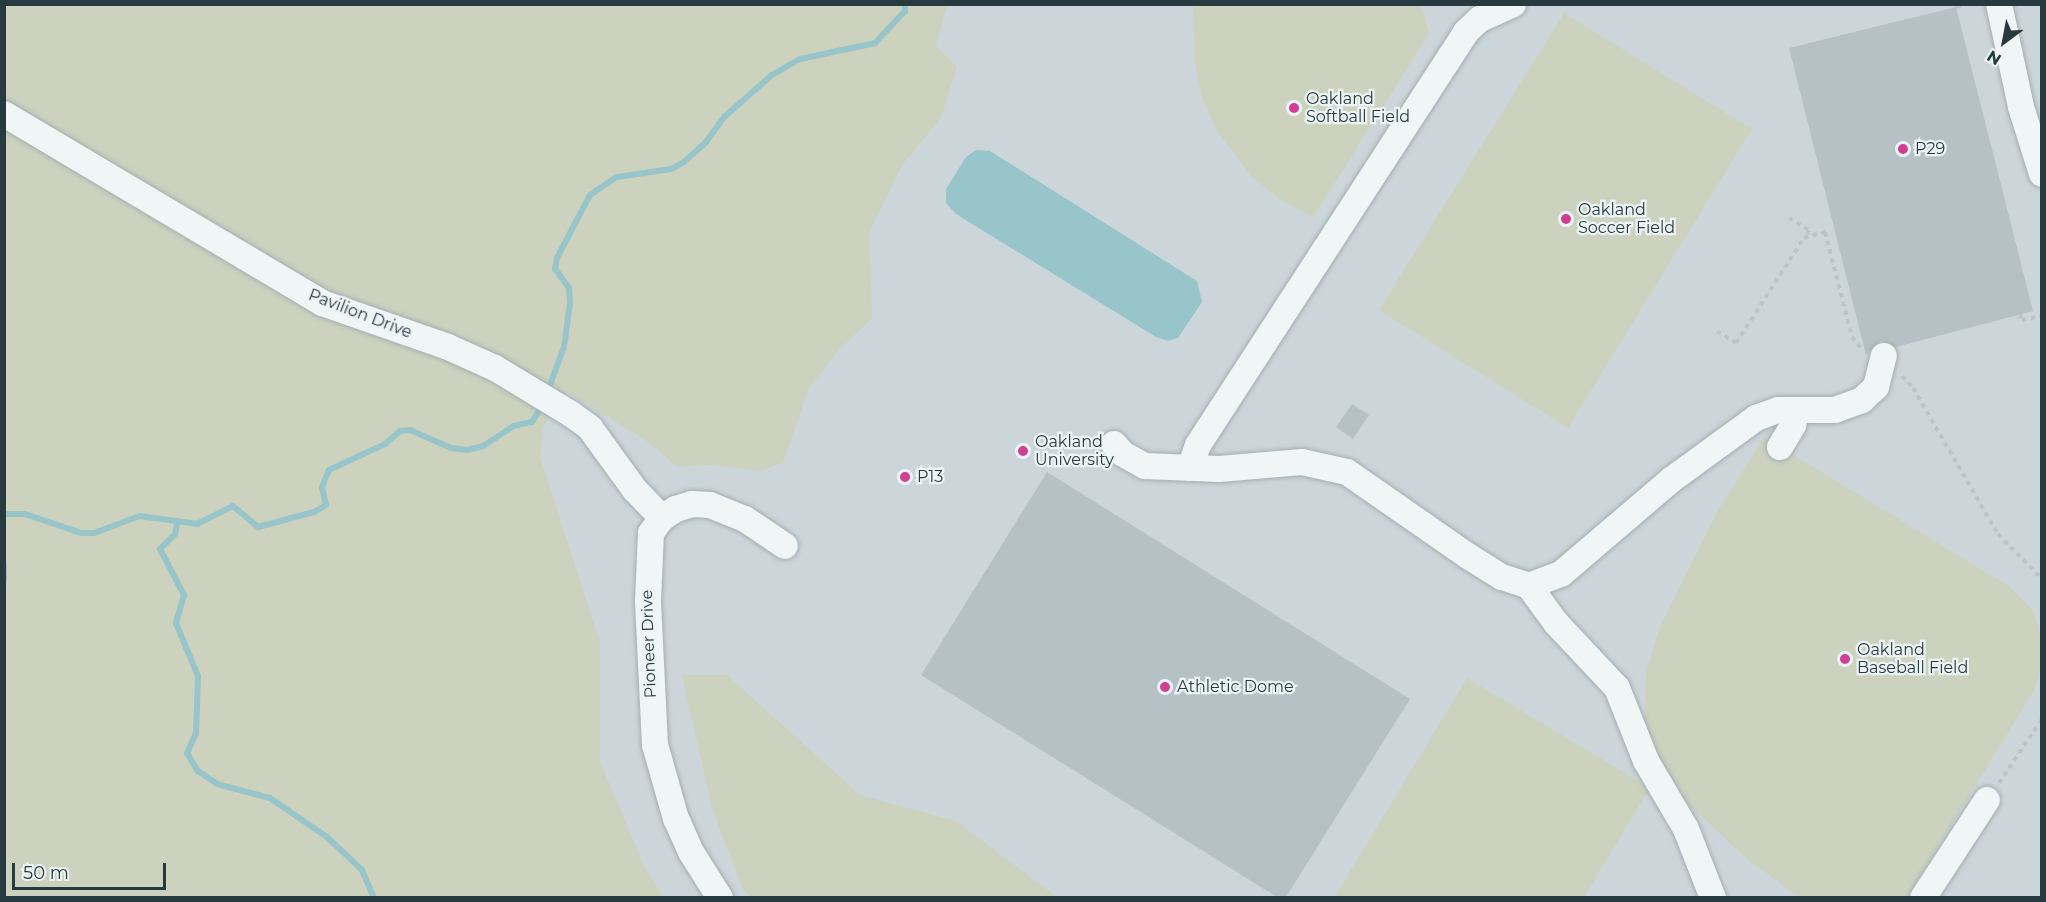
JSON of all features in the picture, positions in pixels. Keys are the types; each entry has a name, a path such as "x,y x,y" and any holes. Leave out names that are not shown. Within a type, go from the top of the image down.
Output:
{"street":[{"path":"1190,468 1198,445 1454,49 1480,19 1513,4"},
{"path":"1999,4 2017,92 2042,174"},
{"name":"Pavilion Drive","path":"4,114 322,303 448,347 495,368 564,410 590,428 635,490 662,518"},
{"path":"1529,586 1561,574 1671,480 1756,418 1778,410 1835,410 1862,400 1876,387 1884,356"},
{"path":"1780,447 1793,425 1796,410"},
{"path":"1114,444 1123,454 1145,466 1190,468 1302,462 1347,472 1468,556 1502,577 1529,586 1556,623 1617,688 1646,761 1686,829 1713,897"},
{"path":"662,518 692,504 710,505 745,519 785,546"},
{"name":"Pioneer Drive","path":"662,518 651,533 647,555 656,745 676,819 720,897"},
{"path":"1923,897 1987,800"}],"path":[{"path":"1956,7 1965,4"},
{"path":"1717,331 1736,344 1804,238 1809,230 1789,218"},
{"path":"1804,238 1825,232 1852,338 1866,355 1884,356 1913,388 1998,534 2042,579"},
{"path":"2020,314 2022,320 2042,316"},
{"path":"1987,800 2042,719"}],"shaded area":[{"name":"Oakland University","path":"5,5 2041,5 2041,897 5,897"}],"green space":[{"name":"Oakland Softball Field","path":"1416,4 1423,9 1429,34 1313,217 1281,200 1252,177 1218,133 1203,100 1195,64 1193,5"},
{"path":"5,5 947,5 936,46 957,67 941,118 902,165 869,233 872,318 839,350 809,388 783,463 760,471 710,465 678,467 645,440 566,391 543,428 540,457 600,642 600,761 643,864 663,897 5,898"},
{"name":"Oakland Soccer Field","path":"1564,13 1752,129 1568,428 1379,310"},
{"name":"Oakland Baseball Field","path":"1764,437 2010,587 2034,611 2042,642 2041,667 2035,689 1907,897 1799,897 1747,859 1685,801 1666,780 1645,729 1646,674 1659,629 1717,512"},
{"path":"682,675 727,675 860,795 956,821 1057,897 751,897 743,890 712,808"},
{"path":"1467,678 1650,788 1584,897 1334,898"}],"water":[{"path":"976,150 990,151 1197,281 1202,302 1178,338 1168,341 1156,337 956,214 946,203 946,189 966,157"}],"building":[{"name":"P29","path":"1956,7 2033,311 1896,347 1881,341 1866,355 1789,48"},
{"path":"1352,404 1369,415 1353,439 1336,427"},
{"name":"Athletic Dome","path":"1047,472 1410,699 1286,897 1277,897 921,675"}],"waterway":[{"path":"547,393 564,347 570,303 569,288 555,269 557,258 590,195 617,177 671,169 684,162 706,142 724,117 772,75 800,59 875,43 905,11 905,4"},
{"path":"4,514 25,514 81,533 94,533 140,516 197,524 233,506 258,527 314,512 326,505 322,487 329,470 385,444 400,431 410,430 451,448 468,450 483,446 514,426 532,422 544,403"},
{"path":"177,524 175,534 160,549 184,595 176,623 198,676 196,733 187,753 198,771 217,784 270,798 327,837 362,870 374,898"},
{"path":"4,566 4,579"}],"place":[{"name":"Oakland Softball Field","path":"1294,108"},
{"name":"P29","path":"1903,149"},
{"name":"Oakland Soccer Field","path":"1566,219"},
{"name":"Oakland University","path":"1023,451"},
{"name":"P13","path":"905,477"},
{"name":"Oakland Baseball Field","path":"1845,659"},
{"name":"Athletic Dome","path":"1165,687"}]}
